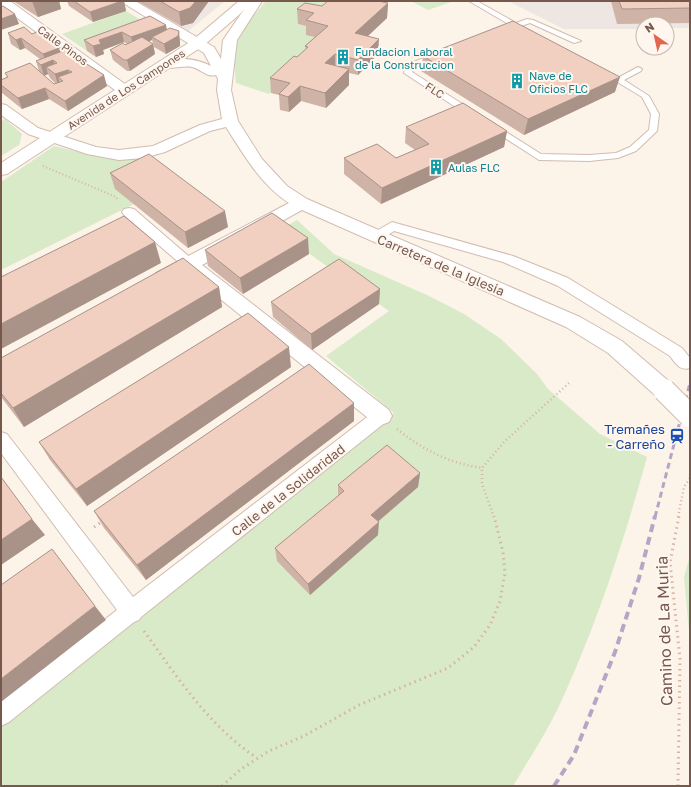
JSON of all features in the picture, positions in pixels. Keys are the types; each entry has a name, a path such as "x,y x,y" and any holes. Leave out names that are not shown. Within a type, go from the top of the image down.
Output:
{"street":[{"name":"Calle Pinos","path":"2,1 124,90"},
{"path":"126,1 198,43"},
{"name":"Avenida de Los Campones","path":"1,170 198,43 246,1"},
{"name":"Carretera de la Iglesia","path":"221,80 230,40 239,24 256,1"},
{"name":"Carretera de la Iglesia","path":"198,43 198,51 210,63 221,80 230,121 256,162 281,190 301,203 376,237 573,322 615,347 664,390 690,416"},
{"path":"165,64 195,63 221,80"},
{"path":"1,108 33,131 50,138 93,151 119,155 144,154 159,149 205,128 230,121"},
{"path":"147,287 188,263 301,203"},
{"path":"129,212 188,263 381,416"},
{"path":"376,237 392,226 508,259 563,282 676,352 685,363"},
{"name":"Calle de la Solidaridad","path":"1,714 132,613 381,416"},
{"path":"1,439 78,539 132,613"}],"lane":[{"path":"472,1 491,10 515,26 529,33"},
{"path":"494,34 527,21 537,22 577,41"},
{"name":"FLC","path":"443,54 409,66 408,73 539,157 589,158 618,155 632,149 653,131 655,114 645,96 614,79 638,69"}],"path":[{"path":"17,159 39,164 116,197 129,212"},
{"path":"222,786 241,769 269,751 304,736 359,705 448,668 474,647 490,625 500,601 505,573 503,552 496,522 482,484 482,468 504,442 569,383"},
{"path":"381,416 408,438 432,454 456,464 482,468"},
{"name":"Camino de La Muria","path":"678,786 680,659 670,562 684,487 690,478"},
{"path":"78,539 104,520"},
{"path":"132,613 178,680 231,740 257,759"}],"shaded area":[{"path":"135,1 225,1 188,31"},
{"path":"508,1 690,1 690,28 675,28 675,16 635,16 635,29 564,29"}],"green space":[{"path":"266,1 333,1 298,24 315,28 329,41 269,94 236,83 233,54 243,28"},
{"path":"411,1 449,1 451,2 428,10"},
{"path":"126,11 146,23 131,34 87,51 62,34"},
{"path":"5,119 22,134 19,145 1,156 1,121"},
{"path":"54,146 95,156 140,159 134,204 1,270 1,182"},
{"path":"297,220 334,254 429,296 464,314 501,339 537,374 548,389 600,434 647,457 629,520 598,613 555,714 513,786 1,786 1,724 394,413 326,356 389,311 278,231"},
{"path":"690,556 690,642 684,577"}],"building":[{"path":"74,1 122,1 90,12"},
{"path":"160,1 196,1 190,8 179,12"},
{"name":"Fundacion Laboral de la Construccion","path":"328,1 378,1 388,3 355,33 379,39 358,60 335,54 325,63 349,69 325,93 300,86 288,97 279,94 290,83 270,78 294,56 297,57 308,47 305,46 328,26 306,20 314,13 297,9 305,3 322,6"},
{"path":"619,1 690,1 690,8 622,9"},
{"path":"3,6 15,14 1,19 1,7"},
{"path":"150,16 166,25 131,37 122,32 99,40 101,44 93,46 84,40"},
{"name":"Nave de Oficios FLC","path":"513,21 620,77 528,119 423,56"},
{"path":"24,27 32,34 39,31 62,47 43,54 21,38 16,40 8,33"},
{"path":"170,28 179,31 178,36 164,44 152,37"},
{"path":"142,37 153,44 127,60 124,60 110,50 123,43 125,45"},
{"path":"65,50 104,75 65,101 45,88 18,98 1,85 1,80 8,77 5,73 30,63 54,84 63,81 58,77 72,72 68,70 55,74 46,67 57,63 53,60 41,65 36,61"},
{"path":"463,103 507,131 382,188 344,158 377,144 396,158 429,144 406,127"},
{"path":"149,154 225,211 185,232 110,173"},
{"path":"272,213 308,238 240,278 205,250"},
{"path":"124,216 155,242 1,324 1,277"},
{"path":"183,258 219,287 13,408 1,393 1,358"},
{"path":"339,259 380,289 311,334 271,302"},
{"path":"248,313 289,347 76,489 39,442"},
{"path":"309,364 354,403 137,565 94,511"},
{"path":"387,445 420,473 371,515 379,522 308,584 275,548 344,491 338,485"},
{"path":"1,477 32,519 1,540"},
{"path":"52,549 95,606 1,679 1,585"}],"railway":[{"path":"655,517 690,383"},
{"path":"554,786 574,755 615,652 639,578 655,516"}],"place":[{"name":"Fundacion Laboral de la Construccion","path":"343,57"},
{"name":"Nave de Oficios FLC","path":"517,81"},
{"name":"Aulas FLC","path":"436,167"},
{"name":"Tremañes - Carreño","path":"677,436"}]}
